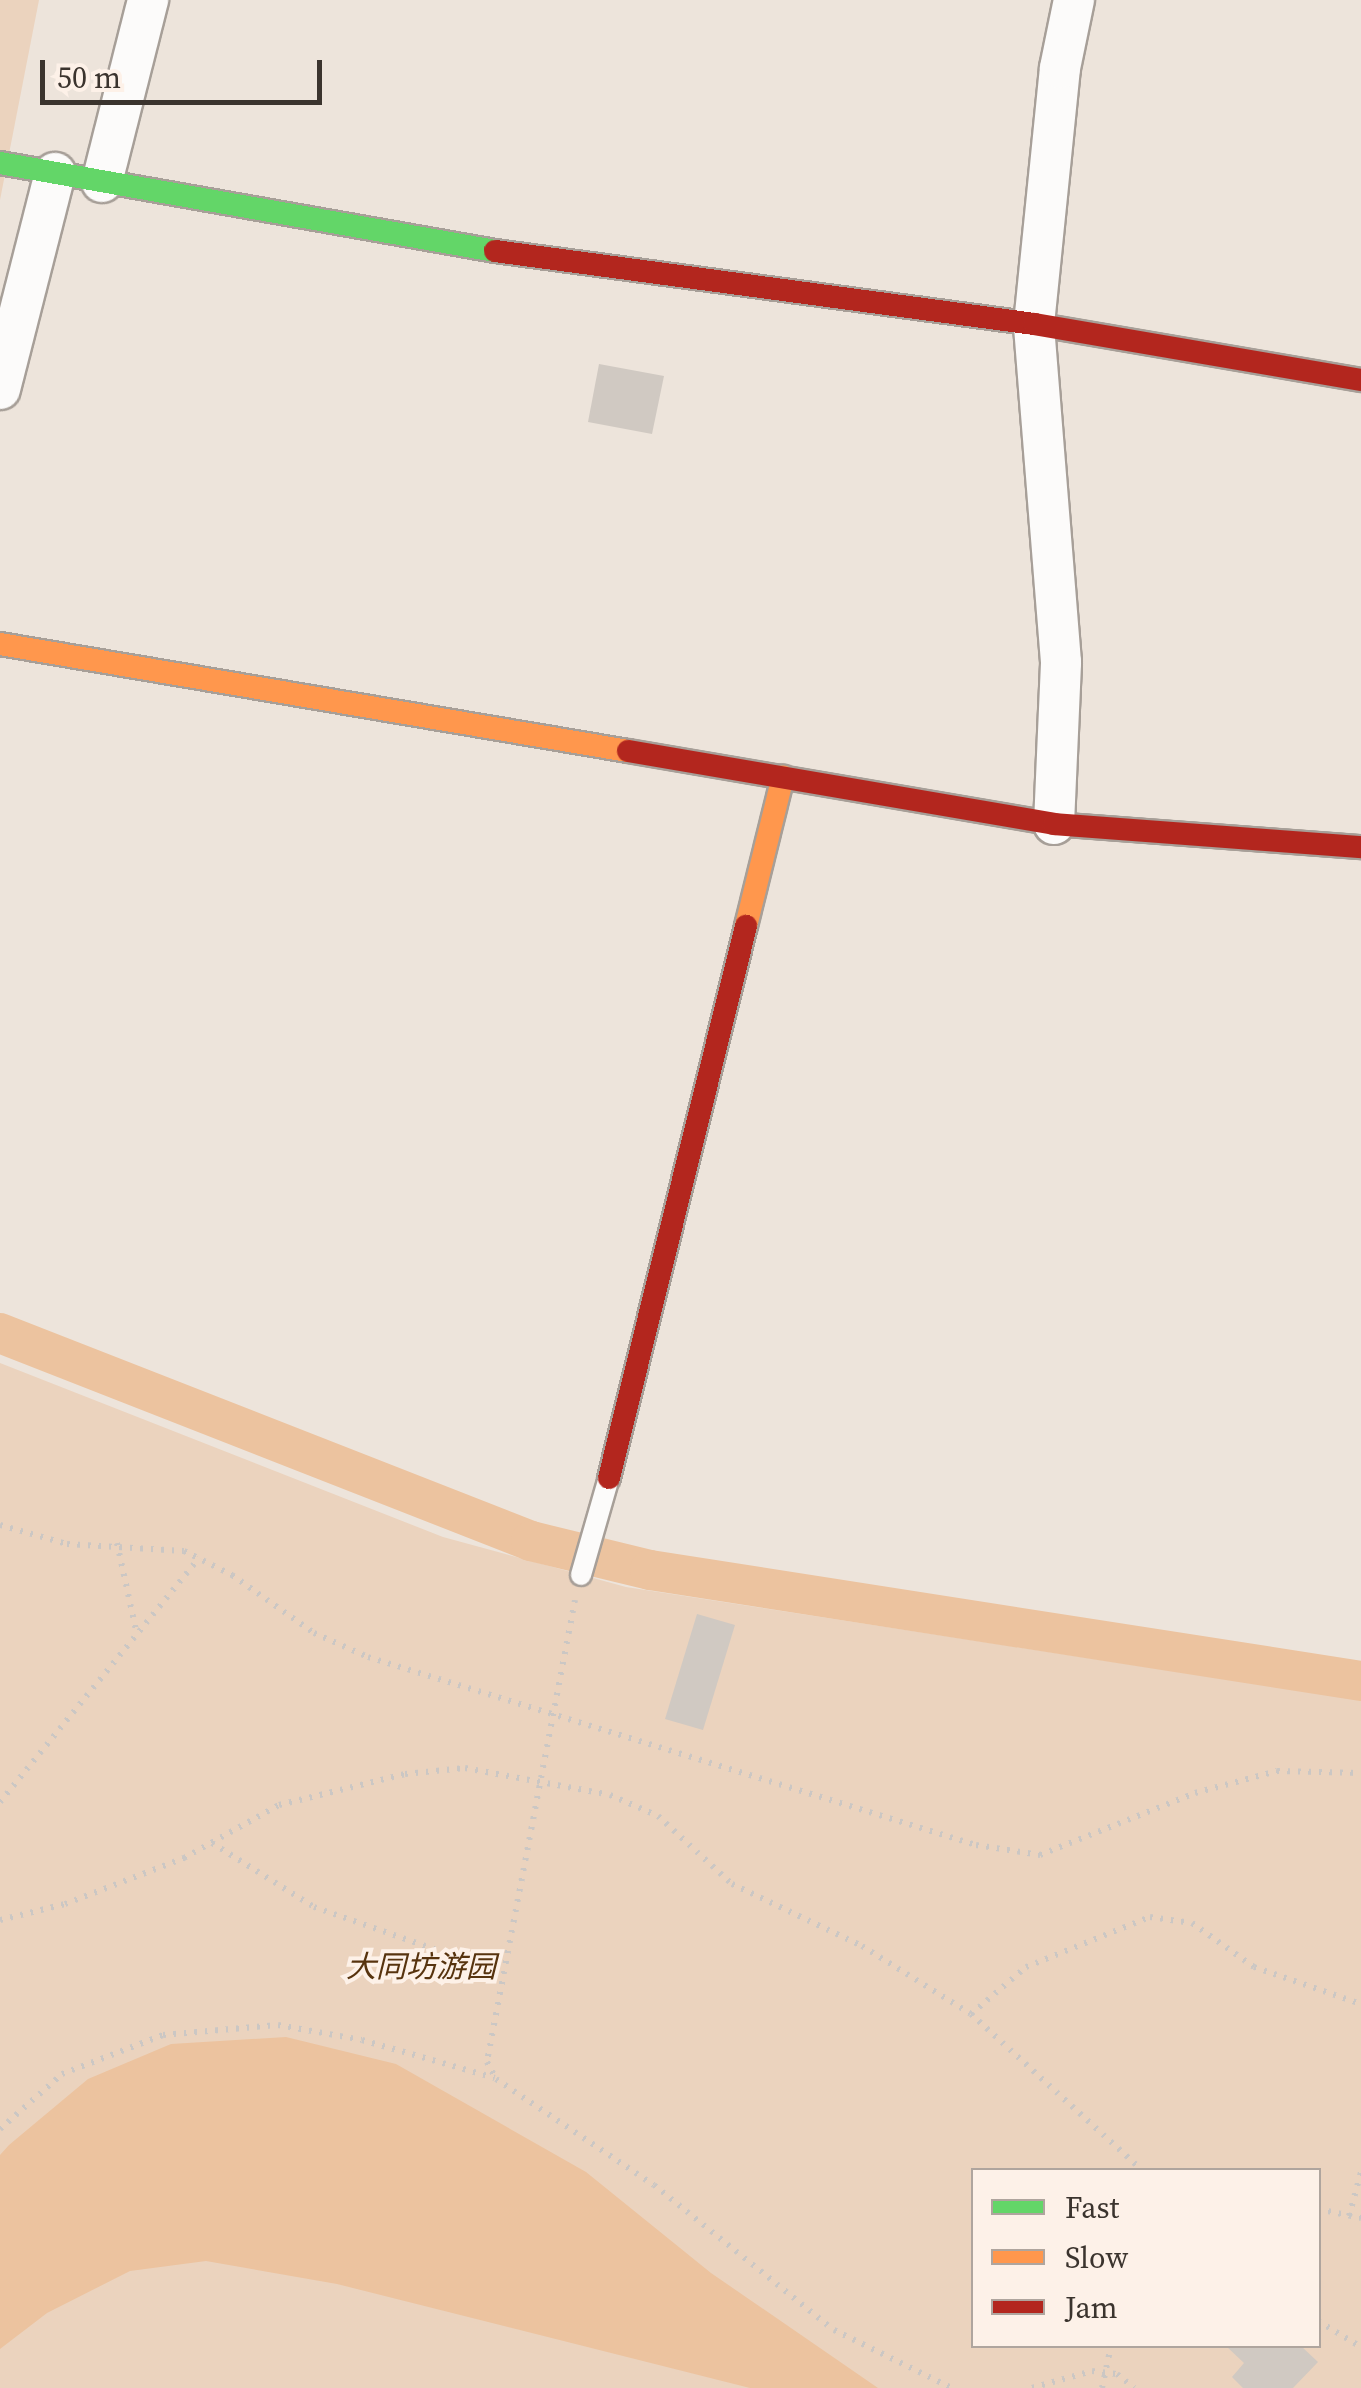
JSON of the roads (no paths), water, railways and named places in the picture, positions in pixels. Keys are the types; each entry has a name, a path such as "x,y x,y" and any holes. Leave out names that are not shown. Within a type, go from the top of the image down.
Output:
{"street":[{"path":"102,182 148,0"},
{"path":"1054,824 1061,662 1034,324 1060,68 1074,0"},
{"path":"0,163 452,245 1034,324 1361,380"},
{"path":"0,389 55,173"},
{"path":"0,644 1054,824 1361,847"},
{"path":"609,1478 783,778"}],"lane":[{"path":"580,1575 609,1478"}],"waterway":[{"path":"0,1333 531,1541 650,1570 1361,1681"}],"park label":[{"name":"大同坊游园","path":"421,1967"}]}
